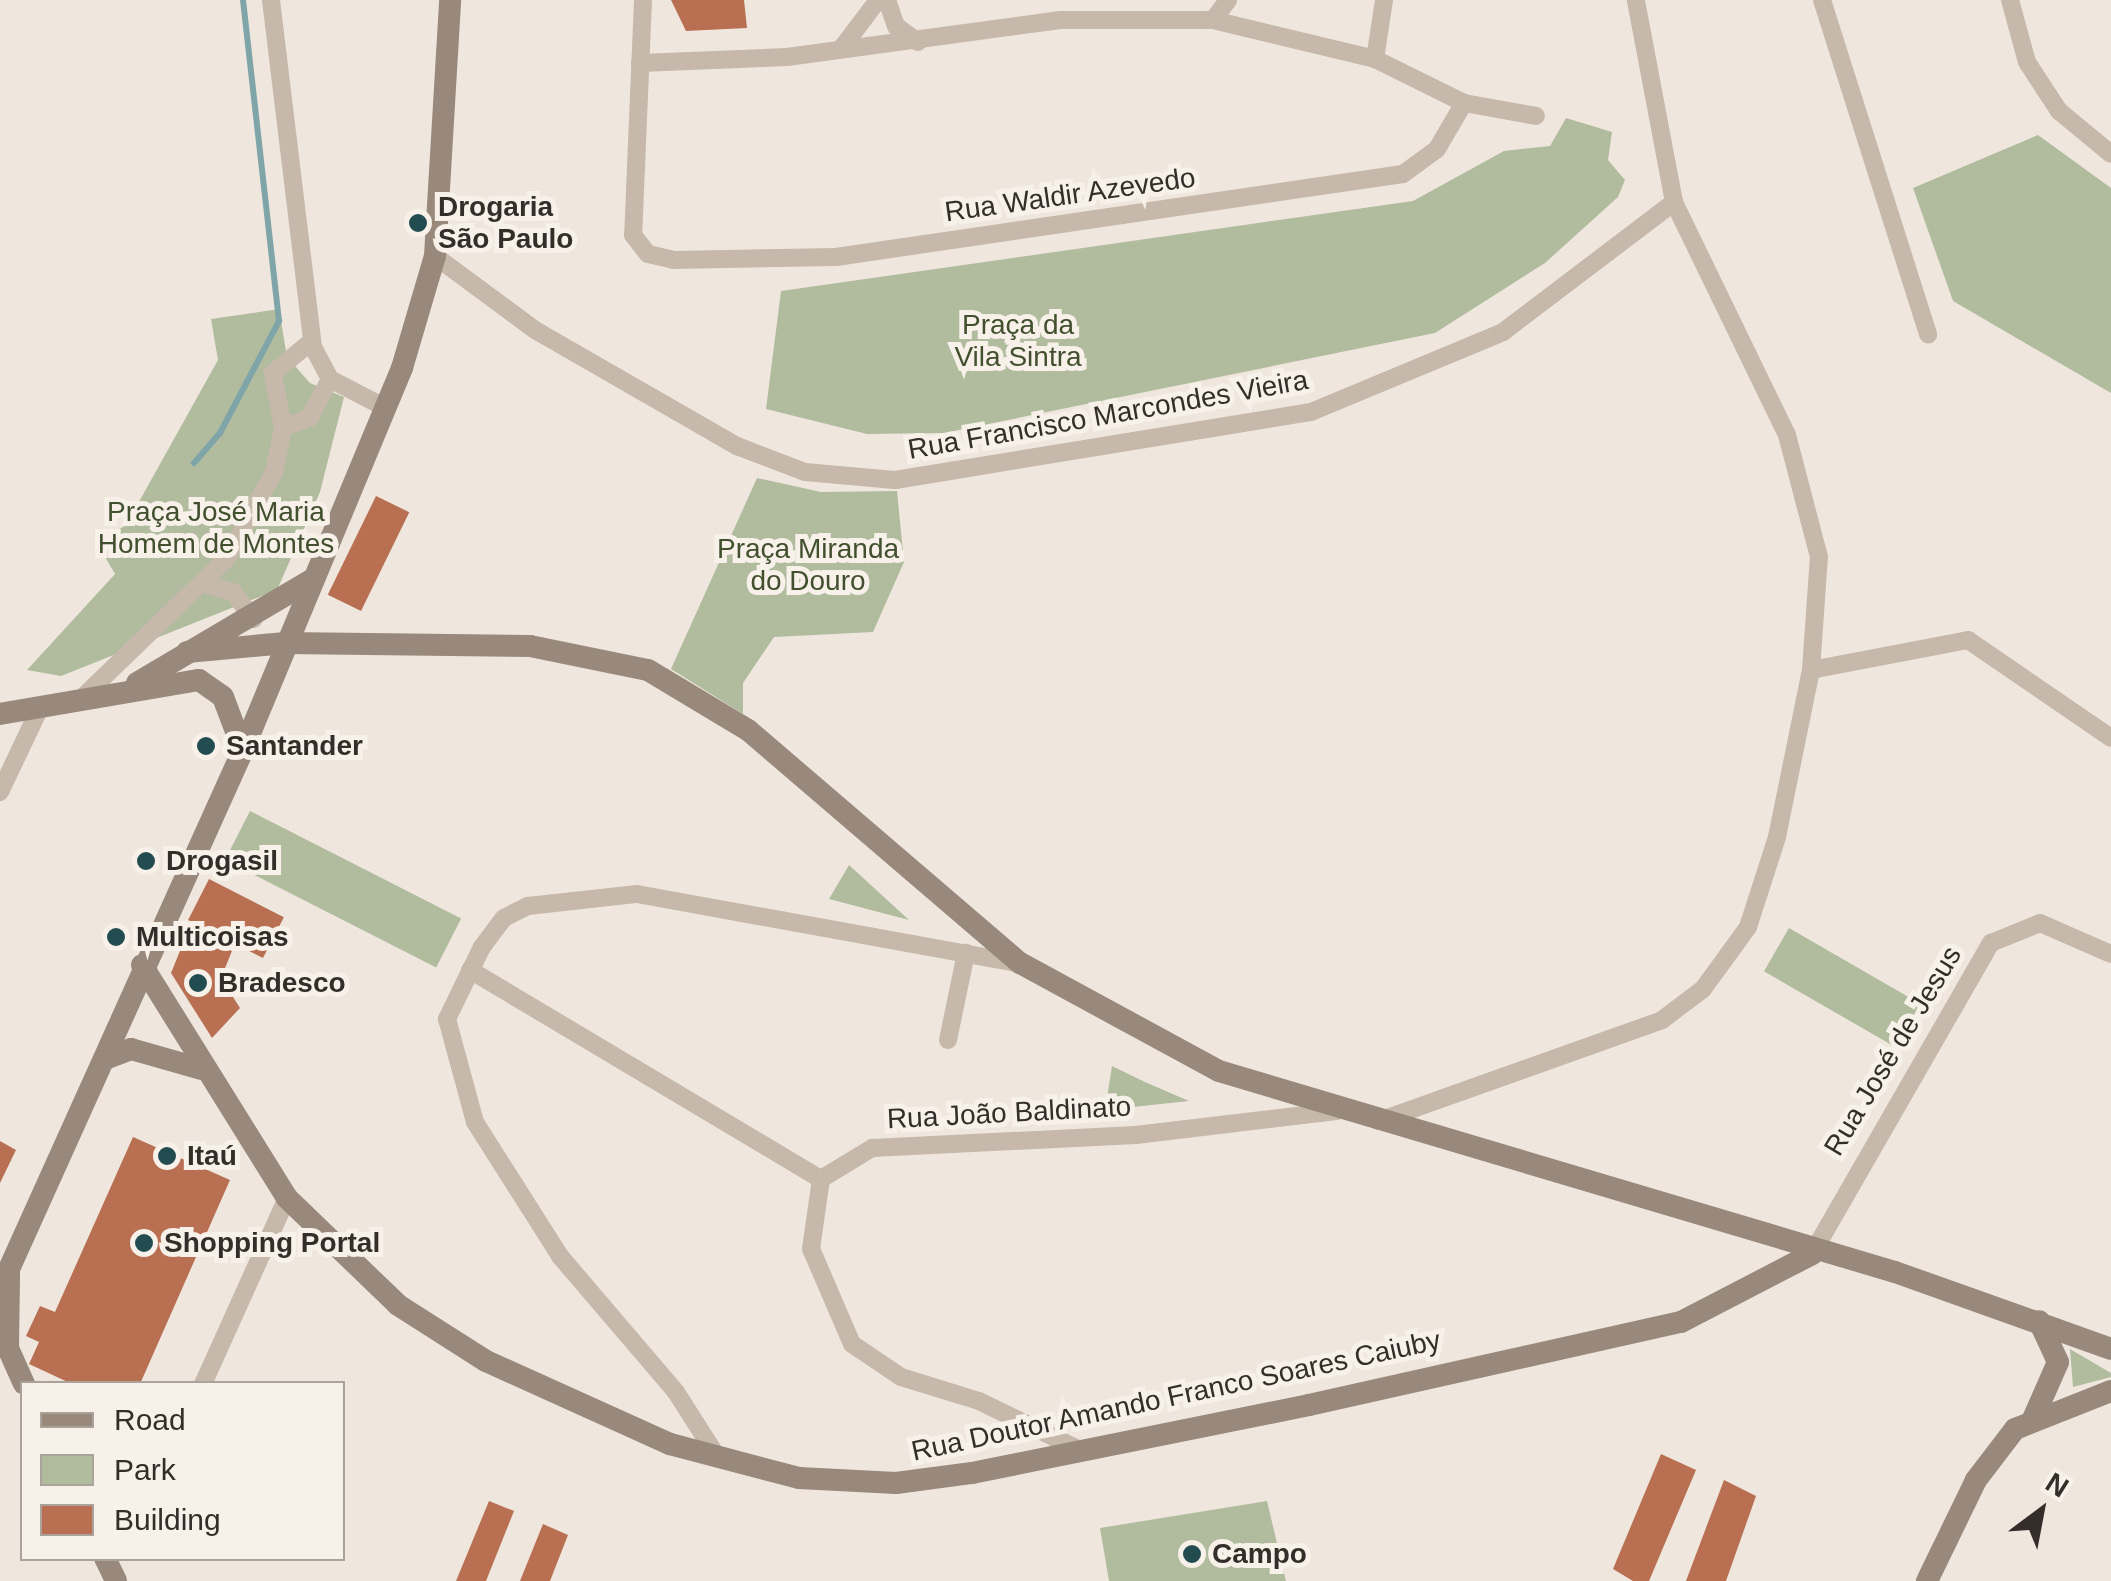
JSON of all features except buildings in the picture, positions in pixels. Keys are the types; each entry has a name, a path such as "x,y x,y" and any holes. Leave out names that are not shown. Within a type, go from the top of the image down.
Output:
{"street":[{"path":"270,0 312,341 330,379 386,408"},
{"path":"0,1289 105,1059 142,964 243,750 386,408 435,256 450,0"},
{"path":"642,0 640,62 918,42 1062,20 1213,20 1375,59 1464,103 1536,116"},
{"path":"841,48 878,0"},
{"path":"887,0 896,26 918,42"},
{"path":"1213,20 1228,0"},
{"path":"1375,59 1384,0"},
{"path":"1374,1124 1444,1090 1637,1031 1703,989 1764,888 1810,670 1819,558 1803,475 1674,202 1636,0"},
{"path":"1822,0 1928,335"},
{"path":"2010,0 2027,62 2059,111 2111,154"},
{"name":"Rua Waldir Azevedo","path":"640,62 632,220 648,254 787,262 1403,174 1438,150 1464,103"},
{"name":"Rua Francisco Marcondes Vieira","path":"435,256 551,340 738,446 805,472 894,480 1310,412 1503,332 1674,202"},
{"path":"84,696 203,583 260,500 283,428 273,373 312,341"},
{"path":"283,428 310,416 330,379"},
{"path":"131,687 187,652 253,619 317,574"},
{"path":"203,583 234,592 253,619"},
{"path":"1810,670 1968,640 2111,738"},
{"path":"187,652 286,643 530,646 648,670 748,730 1020,963 1219,1072 1374,1124 2039,1321 2111,1349"},
{"path":"0,714 37,714 84,696 198,680 214,688 243,750"},
{"path":"0,792 37,714"},
{"path":"718,1458 676,1392 560,1256 476,1122 447,1039 449,1009 470,970 504,918 528,906 638,894 1020,963"},
{"name":"Rua José de Jesus","path":"1812,1254 1991,943 2040,923 2111,954"},
{"path":"948,1040 966,954"},
{"name":"Rua Doutor Amando Franco Soares Caiuby","path":"142,964 201,1069 287,1198 435,1330 546,1389 718,1458 847,1484 972,1473 1682,1322 1812,1254"},
{"path":"470,970 821,1179 810,1249 852,1344 902,1377 1080,1450"},
{"path":"105,1059 131,1049 201,1069"},
{"name":"Rua João Baldinato","path":"821,1179 872,1148 1136,1135 1337,1112"},
{"path":"204,1381 287,1198"},
{"path":"11,1266 4,1340 21,1381"},
{"path":"2033,1419 2058,1362 2039,1321"},
{"path":"1927,1581 1996,1450 2033,1419 2111,1391"}],"green space":[{"name":"Praça da Vila Sintra","path":"1566,118 1612,132 1608,160 1625,180 1618,197 1545,263 1435,333 944,433 867,434 766,409 781,291 1413,201 1504,151 1550,146"},
{"path":"2038,135 2111,188 2111,393 1953,301 1913,188"},
{"name":"Praça José Maria Homem de Montes","path":"279,309 287,357 310,383 344,397 320,492 277,590 61,676 27,670 115,574 97,543 126,525 218,360 211,319"},
{"name":"Praça Miranda do Douro","path":"757,478 821,492 897,491 904,562 873,632 774,637 743,683 743,714 671,669"},
{"path":"250,811 461,919 436,968 225,860"},
{"path":"849,865 909,920 829,899"},
{"path":"1789,928 1921,1004 1896,1047 1764,971"},
{"path":"1112,1066 1145,1082 1189,1101 1105,1110"},
{"path":"2070,1349 2111,1373 2111,1377 2073,1387"},
{"name":"Campo","path":"1267,1501 1286,1581 1109,1581 1100,1528"}],"waterway":[{"path":"194,463 220,433 279,321 243,0"}],"place":[{"name":"Drogaria São Paulo","path":"418,223"},
{"name":"Santander","path":"206,746"},
{"name":"Drogasil","path":"146,861"},
{"name":"Multicoisas","path":"116,937"},
{"name":"Bradesco","path":"198,983"},
{"name":"Itaú","path":"167,1156"},
{"name":"Shopping Portal","path":"144,1243"},
{"name":"Campo","path":"1192,1554"}]}
